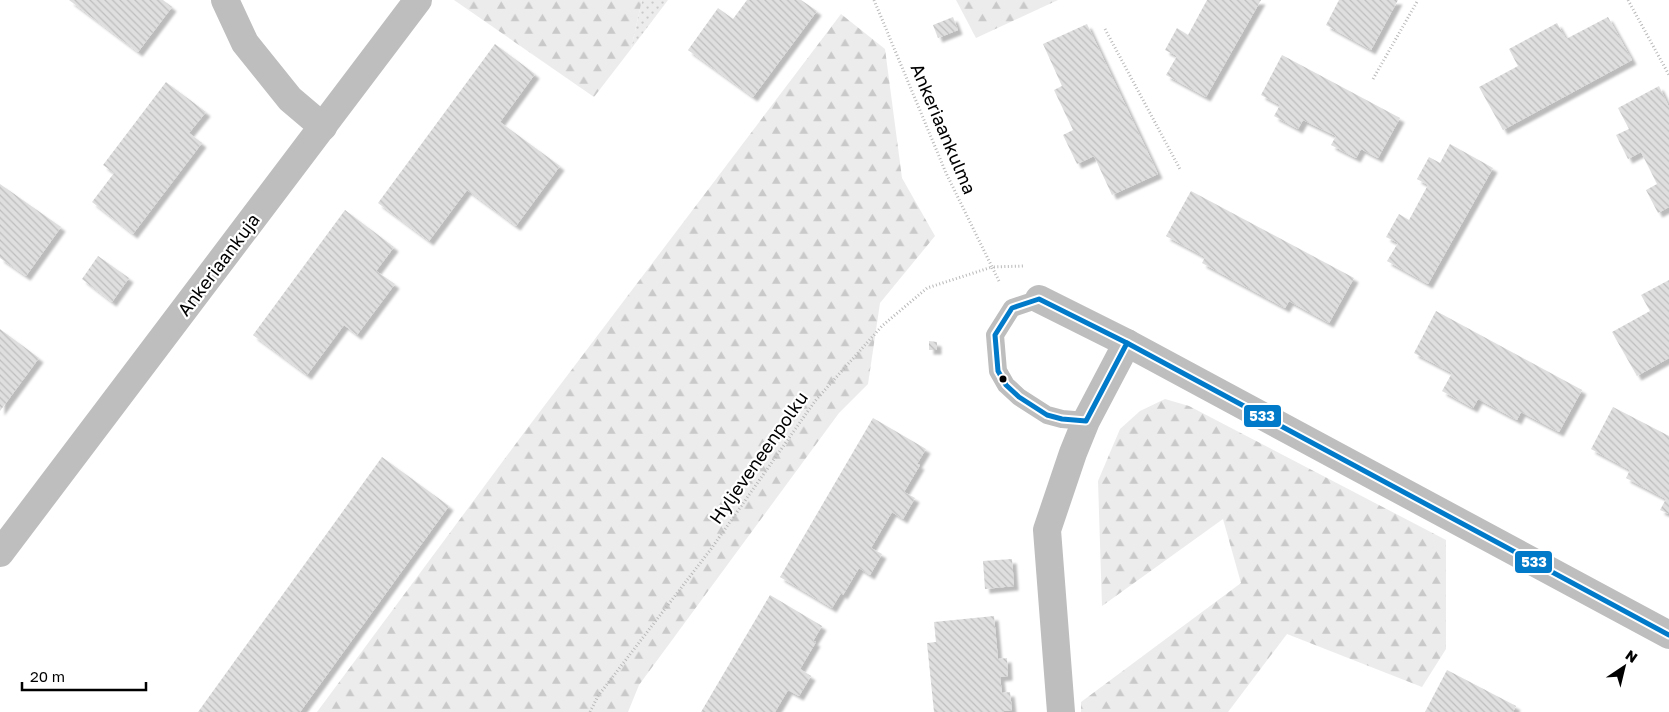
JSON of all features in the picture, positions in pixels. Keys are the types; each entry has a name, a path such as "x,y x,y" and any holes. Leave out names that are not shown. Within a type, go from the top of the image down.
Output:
{"street":[{"path":"224,0 245,43 290,99 323,127"},
{"name":"Ankeriaankuja","path":"0,553 9,522 323,127 418,0"},
{"path":"1040,299 1127,343 1669,635"},
{"path":"1061,712 1047,530 1086,421 1127,343"}],"lane":[{"path":"1040,299 1012,308 995,335 998,371 1006,385 1019,397 1047,415 1062,419 1086,421"}],"path":[{"name":"Ankeriaankulma","path":"874,0 946,173 992,267"},
{"path":"1373,79 1418,0"},
{"path":"1628,0 1669,75"},
{"path":"1105,29 1181,171"},
{"name":"Hyljeveneenpolku","path":"590,712 598,696 712,549 815,401 882,326 927,288 992,267"}],"green space":[{"path":"454,0 642,0 631,49 594,97"},
{"path":"642,0 668,0 631,49"},
{"path":"956,0 1058,0 976,38"},
{"path":"841,14 885,49 902,178 935,236 880,303 868,384 839,413 639,685 628,712 317,712 526,430"},
{"path":"1165,399 1189,406 1446,540 1446,649 1422,687 1287,634 1228,712 1081,712 1081,702 1241,583 1223,519 1102,606 1098,481 1120,429 1140,411"}],"building":[{"path":"69,0 163,0 172,7 138,52"},
{"path":"747,0 801,0 817,11 753,97 688,50 718,8 733,19"},
{"path":"1207,0 1261,0 1206,97 1166,75 1177,56 1165,50 1177,28 1188,35"},
{"path":"1339,0 1398,0 1371,50 1326,25"},
{"path":"953,17 958,30 938,38 933,25"},
{"path":"1608,17 1632,60 1503,130 1479,87 1518,66 1509,49 1557,23 1566,39"},
{"path":"1087,24 1158,174 1112,195 1094,156 1077,164 1063,135 1073,130 1054,90 1062,86 1043,44"},
{"path":"495,44 535,74 500,122 560,166 516,226 467,190 429,241 378,203"},
{"path":"1282,55 1400,118 1378,158 1361,149 1356,158 1331,145 1336,136 1303,120 1298,129 1274,116 1280,105 1261,95"},
{"path":"166,82 206,112 189,133 202,143 133,234 92,202 114,173 103,165"},
{"path":"1659,86 1669,107 1669,207 1658,213 1646,190 1657,184 1641,152 1628,159 1616,135 1629,129 1618,108"},
{"path":"1450,144 1493,168 1428,284 1387,261 1398,243 1386,237 1399,214 1409,220 1428,185 1417,179 1429,157 1440,163"},
{"path":"0,184 61,227 26,276 0,258"},
{"path":"1191,191 1354,278 1329,323 1289,301 1285,308 1202,263 1205,257 1166,236"},
{"path":"345,210 394,247 376,271 395,284 357,335 344,325 307,375 253,335"},
{"path":"98,256 129,278 112,302 82,279"},
{"path":"1669,280 1669,358 1637,376 1612,332 1650,311 1641,295"},
{"path":"1436,311 1582,390 1559,432 1521,412 1517,420 1478,399 1473,408 1442,391 1452,373 1414,353"},
{"path":"0,329 39,358 0,411"},
{"path":"929,341 937,342 937,350 929,350"},
{"path":"1613,407 1669,436 1669,514 1660,510 1666,499 1626,478 1630,470 1591,449"},
{"path":"873,418 926,449 917,464 920,465 904,492 915,498 903,519 892,512 871,548 882,554 870,575 859,568 843,595 841,593 832,608 780,577"},
{"path":"382,457 449,506 300,712 198,712"},
{"path":"1012,559 1014,586 985,589 983,561"},
{"path":"770,595 822,626 813,641 816,642 800,669 811,676 799,696 788,690 775,712 701,712"},
{"path":"994,616 998,659 1007,658 1008,676 1000,677 1002,693 1010,692 1012,710 1004,712 934,712 927,643 936,642 934,622"},
{"path":"1447,670 1516,706 1513,712 1425,712"}],"transit line":[{"name":"533","path":"1039,299 1127,343 1086,421 1062,419 1047,415 1019,397 1006,385 998,371 995,335 1012,308 1039,299"},
{"name":"533","path":"1127,343 1669,635"}]}
